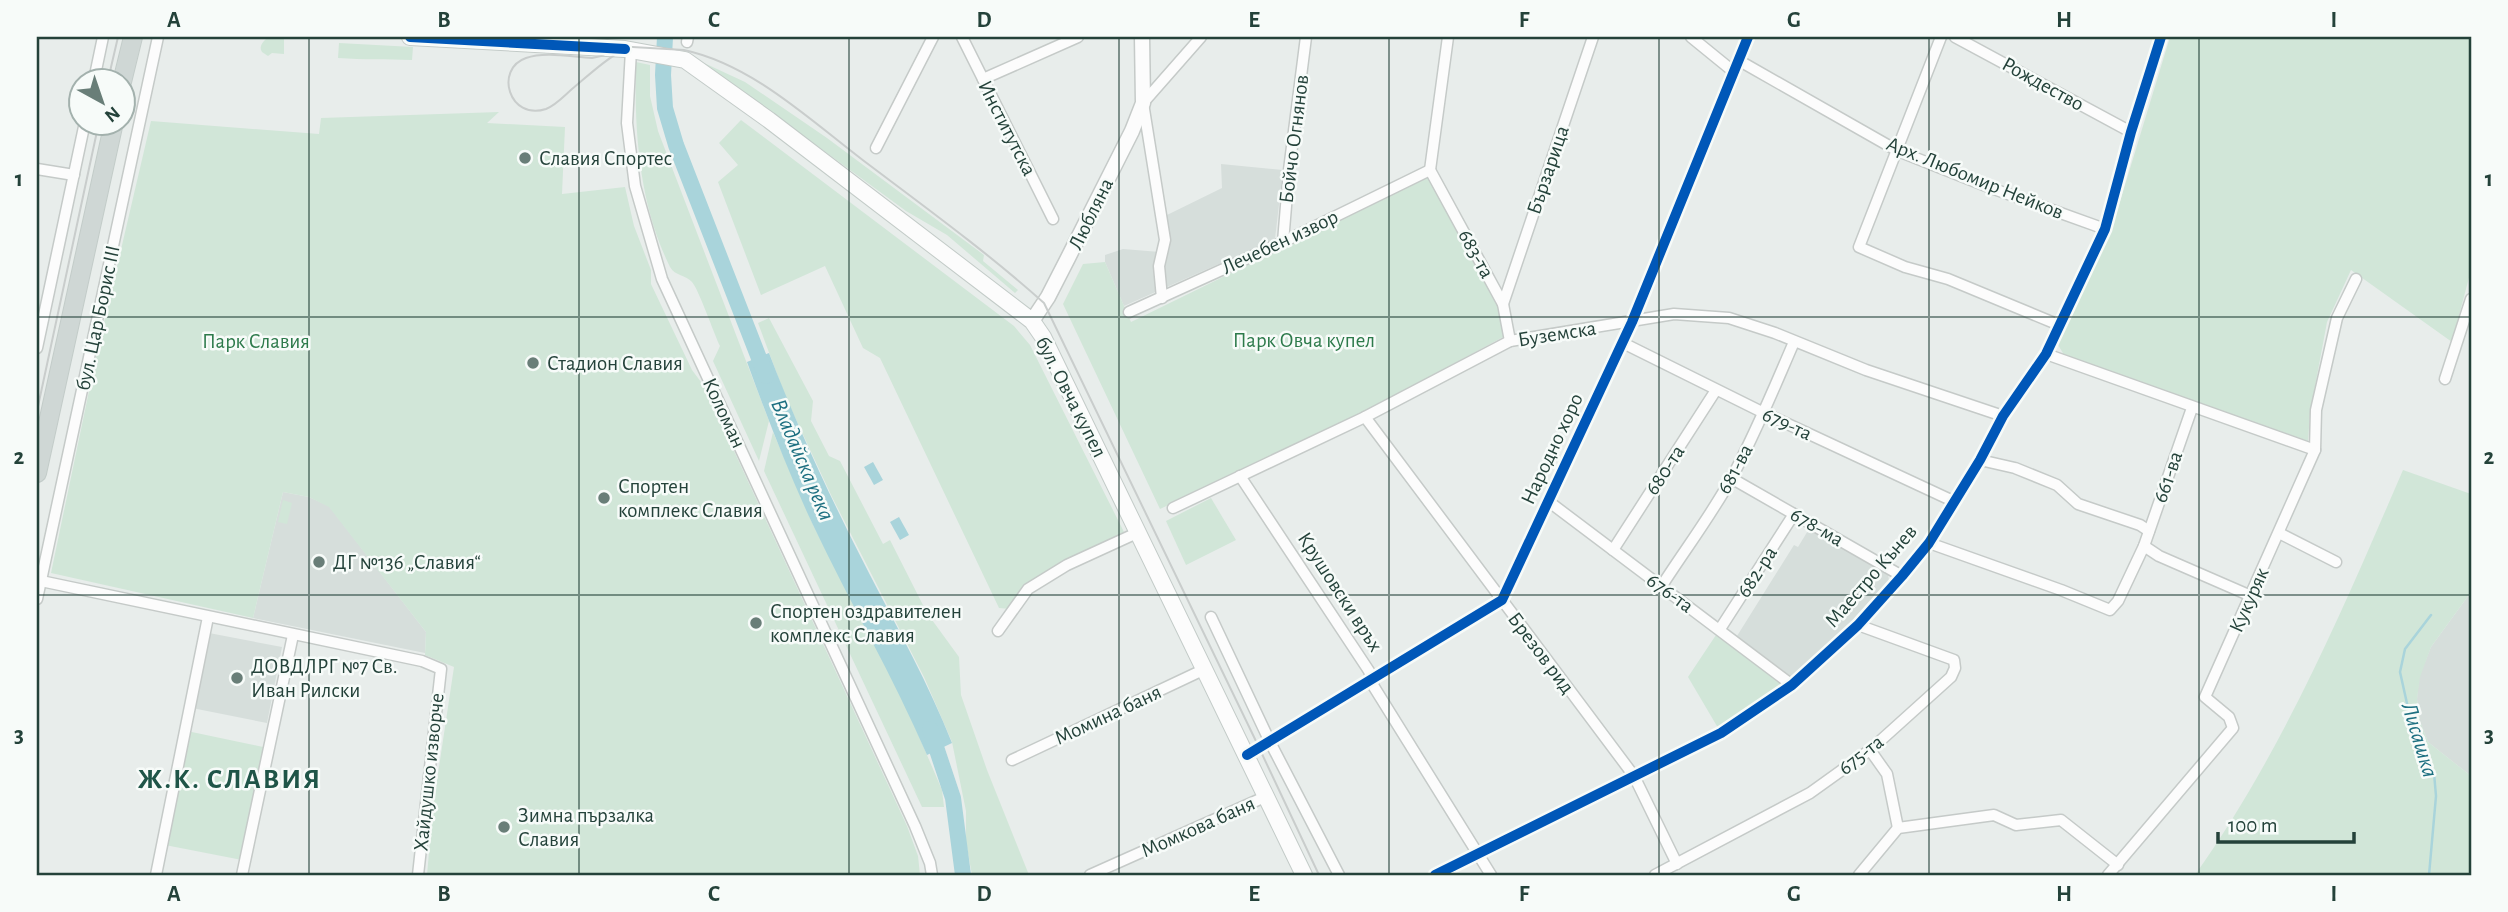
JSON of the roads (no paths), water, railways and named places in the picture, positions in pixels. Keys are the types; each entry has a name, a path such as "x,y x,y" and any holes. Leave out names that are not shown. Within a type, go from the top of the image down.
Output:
{"main road":[{"path":"126,66 133,37"},
{"name":"бул. Овча купел","path":"411,37 538,40 639,51 683,59 697,66 750,105 1032,321 1043,337 1139,532 1304,875"},
{"name":"бул. Овча купел","path":"582,37 611,39 639,51"},
{"name":"бул. Цар Борис III","path":"37,472 111,136"}],"street":[{"path":"97,66 103,37"},
{"name":"бул. Цар Борис III","path":"37,598 158,37"},
{"path":"876,148 933,37"},
{"name":"Институтска","path":"962,37 1054,219"},
{"path":"983,79 1078,37"},
{"name":"Любляна","path":"1142,37 1143,103 1165,240 1159,266 1162,298"},
{"path":"1143,103 1201,37"},
{"name":"Бойчо Огнянов","path":"1283,242 1289,170 1307,37"},
{"path":"1430,170 1448,37"},
{"name":"Бързарица","path":"1503,304 1593,37"},
{"path":"1691,37 1734,72"},
{"name":"Народно хоро","path":"1502,600 1623,343 1748,37"},
{"path":"1941,37 1859,247 1905,267 1948,279 2059,325"},
{"name":"Рождество","path":"1955,37 2131,132"},
{"name":"Маестро Кънев","path":"1435,875 1721,733 1792,685 1858,625 1902,576 1928,544 1980,460 2003,416 2046,355 2105,229 2131,132 2161,37"},
{"name":"Коломан","path":"639,51 627,123 635,186 662,279 915,825 932,875"},
{"name":"Арх. Любомир Нейков","path":"1738,60 1898,151 2105,229"},
{"name":"Любляна","path":"1032,321 1068,258 1132,131 1143,103"},
{"path":"37,348 82,136"},
{"path":"37,169 74,175"},
{"name":"Лечебен извор","path":"1129,312 1283,242 1430,170"},
{"name":"683-та","path":"1430,170 1503,304 1510,341"},
{"name":"Кукуряк","path":"2109,875 2233,728 2229,717 2205,697 2315,450 2315,410 2337,318 2356,279"},
{"path":"2445,379 2471,299"},
{"name":"Буземска","path":"1173,508 1365,417 1510,341 1674,314 1729,318 1775,333 1866,370 2003,416"},
{"name":"681-ва","path":"1661,587 1710,515 1731,478 1764,413 1794,342"},
{"name":"679-та","path":"1623,343 1764,413 1953,501"},
{"path":"2046,355 2315,450"},
{"name":"680-та","path":"1613,550 1716,390"},
{"name":"661-ва","path":"1928,544 2110,610 2118,601 2144,546 2193,408"},
{"name":"Брезов рид","path":"1365,417 1634,776 1677,864"},
{"path":"1980,460 2015,468 2057,485 2078,504 2140,525 2149,531"},
{"name":"Крушовски връх","path":"1240,476 1369,671 1491,875"},
{"name":"678-ма","path":"1731,478 1902,576"},
{"name":"676-та","path":"1548,501 1792,685"},
{"name":"682-ра","path":"1720,629 1794,514"},
{"path":"998,632 1028,589 1067,565 1139,532"},
{"path":"2279,533 2336,562"},
{"path":"2144,546 2158,556 2251,596"},
{"path":"41,581 293,635 242,875"},
{"path":"1247,755 1502,600"},
{"path":"156,875 208,617"},
{"path":"1211,617 1270,742 1339,875"},
{"name":"675-та","path":"1656,875 1810,793 1870,750 1951,677 1955,668 1954,660 1858,625"},
{"name":"Хайдушко изворче","path":"293,635 422,661 441,669 418,875"},
{"name":"Момина баня","path":"1012,760 1205,669"},
{"path":"1870,750 1887,775 1898,828"},
{"name":"Момкова баня","path":"1090,875 1267,796"},
{"path":"1859,875 1898,828 1994,815 2016,825 2056,819 2065,822 2118,865"}],"water":[{"path":"769,353 829,493 924,679 952,743 927,755 813,525 778,444 747,362"},
{"path":"873,462 883,480 874,485 864,467"},
{"path":"899,517 909,535 900,540 890,522"}],"waterway":[{"name":"Владайска река","path":"665,37 665,108 676,145 766,376"},
{"name":"Лисашка","path":"2429,875 2436,796 2434,773 2418,753 2400,672 2405,649 2431,615"},
{"name":"Владайска река","path":"930,729 953,798 963,875"}],"tram line":[{"path":"111,66 118,37"},
{"path":"459,37 684,50 734,68 802,112 978,248 1044,303 1319,875"},
{"path":"620,46 592,58 550,55 526,58 510,72 510,92 523,108 533,111 546,109 557,103 606,61 628,47"},
{"path":"37,411 96,136"}],"place":[{"name":"Славия Спортес","path":"525,158"},
{"name":"Стадион Славия","path":"533,363"},
{"name":"Спортен комплекс Славия","path":"604,498"},
{"name":"ДГ №136 „Славия“","path":"319,562"},
{"name":"Спортен оздравителен комплекс Славия","path":"756,623"},
{"name":"ДОВДЛРГ №7 Св. Иван Рилски","path":"237,678"},
{"name":"Зимна пързалка Славия","path":"504,827"}],"district":[{"name":"Ж.К. СЛАВИЯ","path":"230,780"}],"park label":[{"name":"Парк Овча купел","path":"1304,340"},
{"name":"Парк Славия","path":"256,341"}]}
